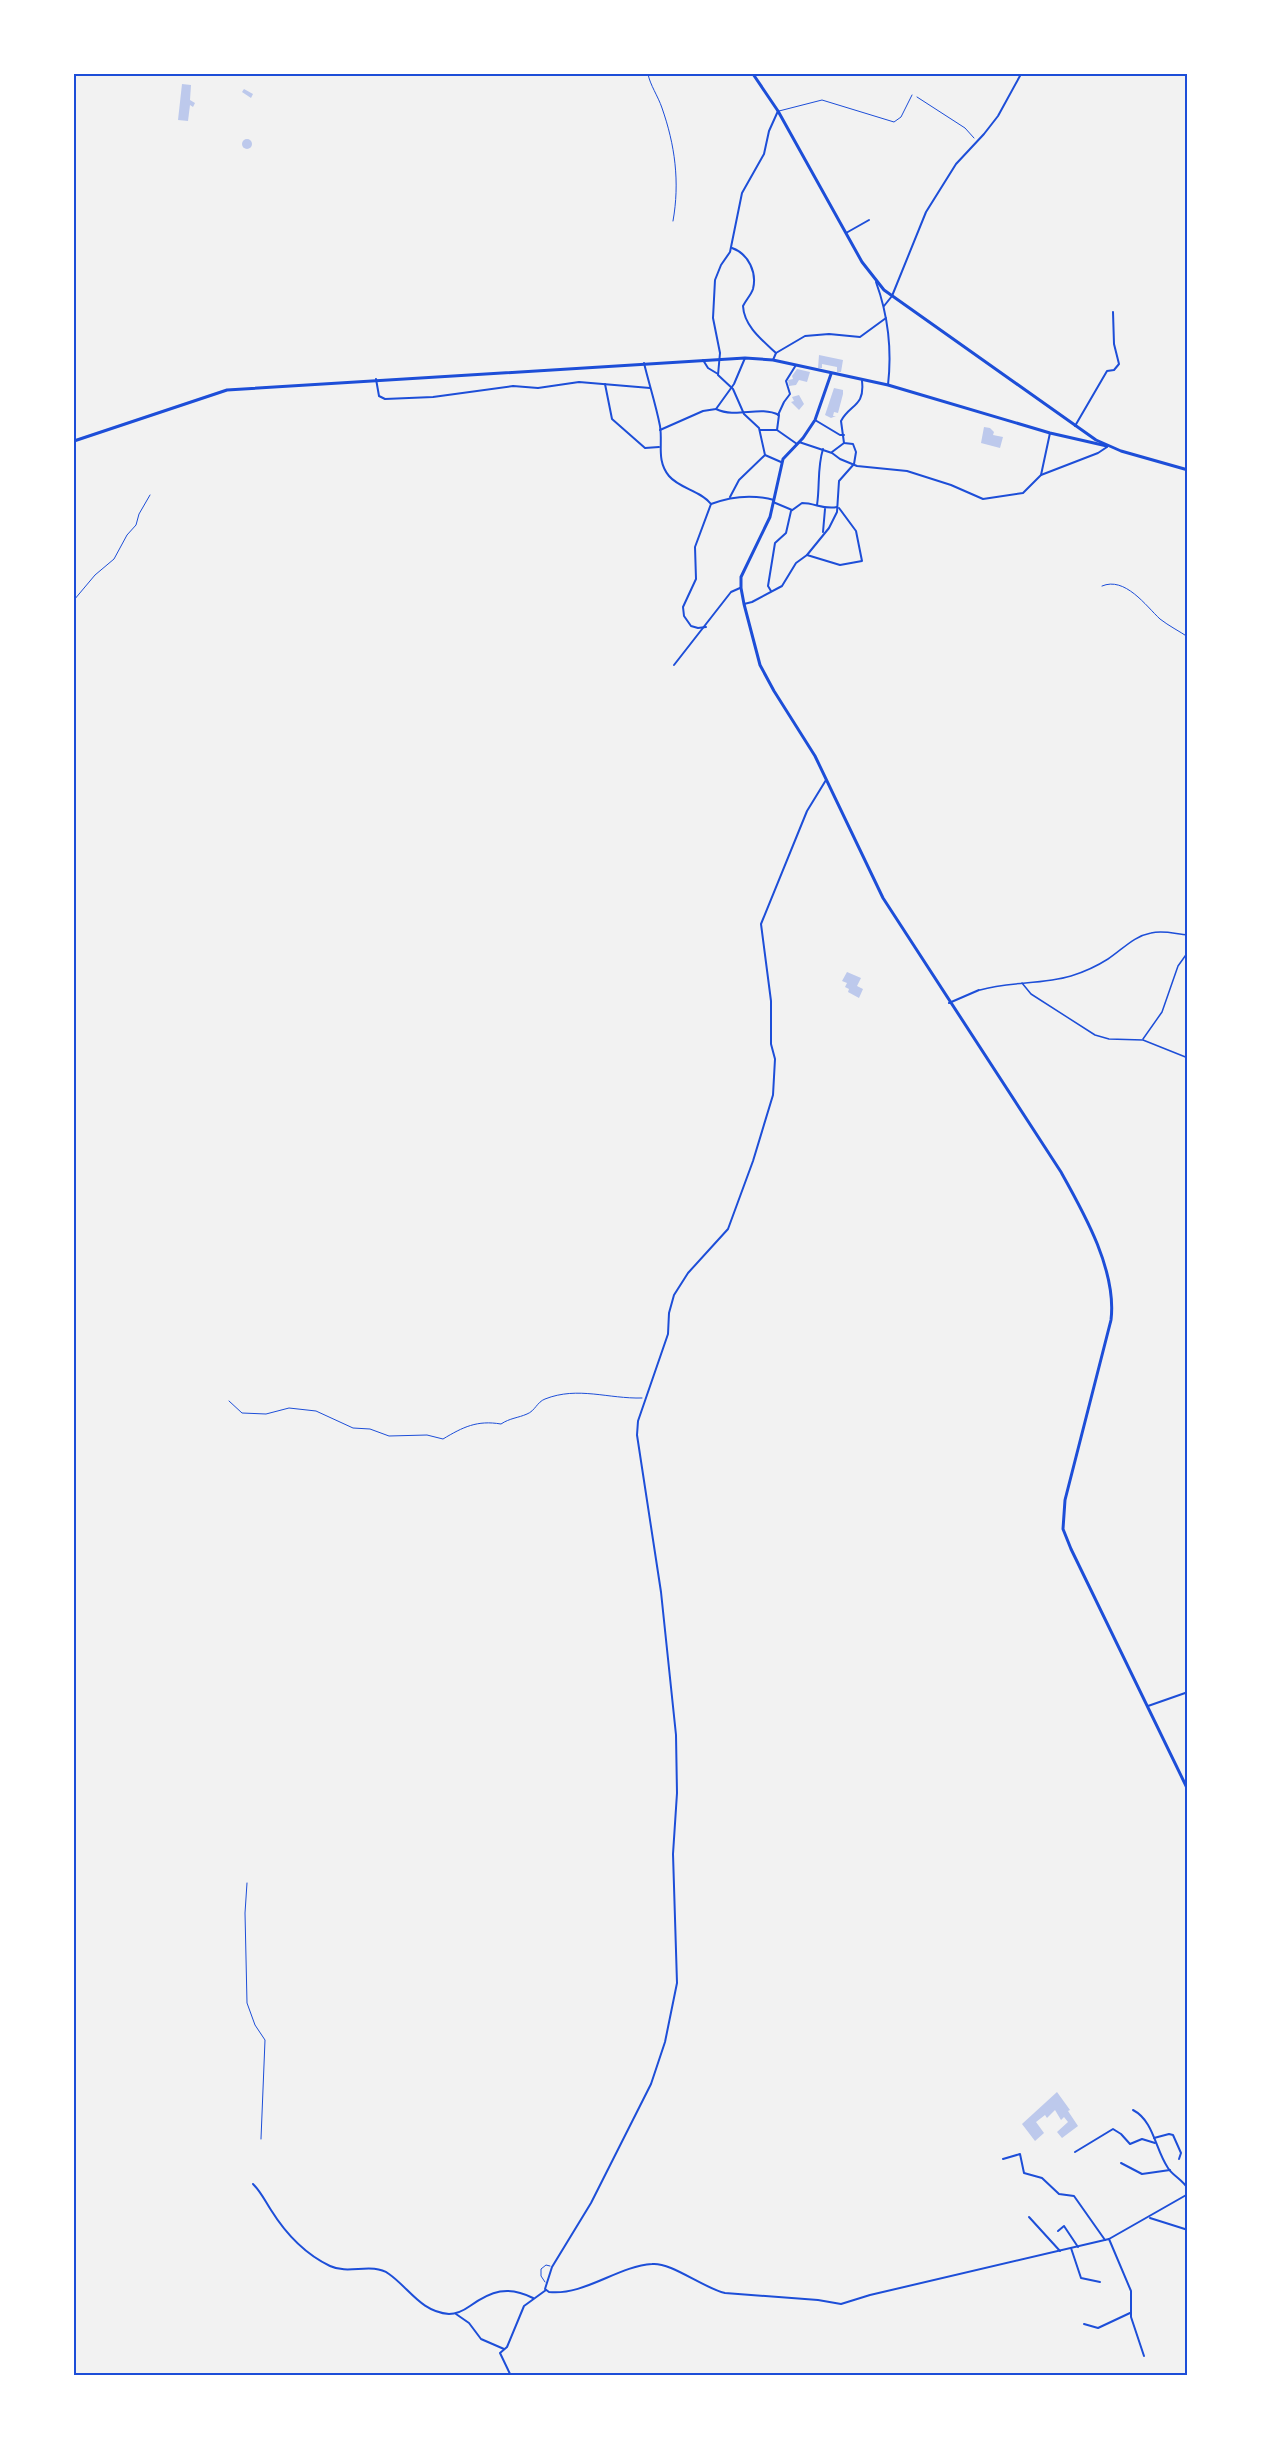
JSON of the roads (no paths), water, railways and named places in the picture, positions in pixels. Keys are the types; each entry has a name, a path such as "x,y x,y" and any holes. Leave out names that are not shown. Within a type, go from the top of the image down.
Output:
{"main road":[{"path":"753,74 778,111 876,282 892,296 1075,426 1107,446"},
{"path":"74,441 227,390 745,358 773,360 888,385 1188,470"},
{"path":"831,374 815,420 782,462 780,479 768,521 741,577 744,604 760,664 814,756 883,898 1068,1184 1110,1281 1111,1320 1065,1500 1063,1529 1188,1790"}],"street":[{"path":"884,306 892,296 909,249 926,212 943,188 951,170 998,116 1021,74"},
{"path":"718,375 721,359 714,330 714,288 721,265 731,248 742,193 764,154 769,130 778,111"},
{"path":"846,233 869,220"},
{"path":"731,248 744,256 754,273 753,289 743,306 746,319 753,331 776,353"},
{"path":"876,282 886,318 890,369 888,385"},
{"path":"1075,426 1107,371 1114,370 1119,364 1114,344 1113,312"},
{"path":"773,360 776,353 805,336 863,336 886,318"},
{"path":"716,409 732,387 745,358"},
{"path":"703,360 708,368 732,387 744,414"},
{"path":"644,363 660,430 661,461 670,477 702,495 711,504"},
{"path":"777,430 780,417 778,415 790,394 786,381 796,365"},
{"path":"376,379 379,396 385,399 433,397 513,386 538,388 579,382 650,388"},
{"path":"844,444 841,421 856,406 863,392 862,381"},
{"path":"606,384 612,419 645,447 660,447"},
{"path":"660,430 703,411 716,409 744,414 751,418 760,430 765,455"},
{"path":"744,414 759,410 778,415"},
{"path":"815,420 840,435 844,435"},
{"path":"760,430 777,430 798,443 823,449 854,464 907,471 951,485 983,499 1023,493 1041,475 1098,453 1107,446"},
{"path":"1041,475 1050,432"},
{"path":"744,604 752,603 782,586 796,563 807,555 832,522 837,507 839,481 854,464 856,447 853,444 844,444 832,453"},
{"path":"817,505 819,462 823,449"},
{"path":"765,455 782,462"},
{"path":"730,497 739,480 765,455"},
{"path":"706,627 691,626 684,616 683,607 696,579 695,547 711,504 730,497 761,497 792,510"},
{"path":"771,591 768,586 775,543 786,533 792,510 802,503 817,505 825,509 837,507"},
{"path":"807,555 844,565 862,561 855,531 837,507"},
{"path":"823,532 825,509"},
{"path":"674,664 706,627 731,592 741,588"},
{"path":"546,2290 545,2282 552,2266 591,2203 651,2084 665,2042 677,1983 673,1854 677,1793 676,1735 661,1592 637,1435 638,1421 668,1334 669,1313 674,1294 688,1272 728,1229 754,1159 772,1095 775,1059 771,1044 771,1001 761,924 807,811 826,780"},
{"path":"949,1003 979,990 1074,975 1097,965 1133,940 1147,934 1161,932 1188,935"},
{"path":"1143,1040 1162,1012 1178,966 1188,951"},
{"path":"1022,983 1027,991 1095,1035 1109,1039 1143,1040 1188,1058"},
{"path":"1148,1706 1188,1692"},
{"path":"1133,2110 1140,2114 1170,2170 1188,2189"},
{"path":"1076,2152 1113,2129 1130,2144 1142,2139 1155,2143"},
{"path":"1154,2138 1169,2133 1173,2135 1181,2154 1179,2159"},
{"path":"1003,2159 1020,2154 1024,2173 1042,2178 1059,2194 1074,2196 1105,2240"},
{"path":"1121,2163 1142,2174 1170,2170"},
{"path":"253,2184 290,2236 304,2250 340,2270 367,2269 384,2272 428,2308 439,2313 456,2314 469,2323 482,2339 504,2349"},
{"path":"546,2290 553,2293 565,2291 645,2265 660,2264 716,2291 841,2304 870,2295 1109,2239 1150,2218 1188,2194"},
{"path":"1029,2217 1060,2251"},
{"path":"1150,2218 1188,2230"},
{"path":"1058,2231 1064,2226 1078,2247"},
{"path":"1109,2239 1131,2291 1130,2313 1144,2356"},
{"path":"1071,2248 1082,2278 1100,2282"},
{"path":"511,2376 500,2353 512,2338 520,2314 533,2298 546,2290"},
{"path":"456,2314 494,2291 533,2298"},
{"path":"1084,2324 1098,2328 1130,2313"}],"lane":[{"path":"778,111 822,100 894,122 901,117 912,95"},
{"path":"545,2282 541,2276 542,2269 546,2265 552,2266"}]}
